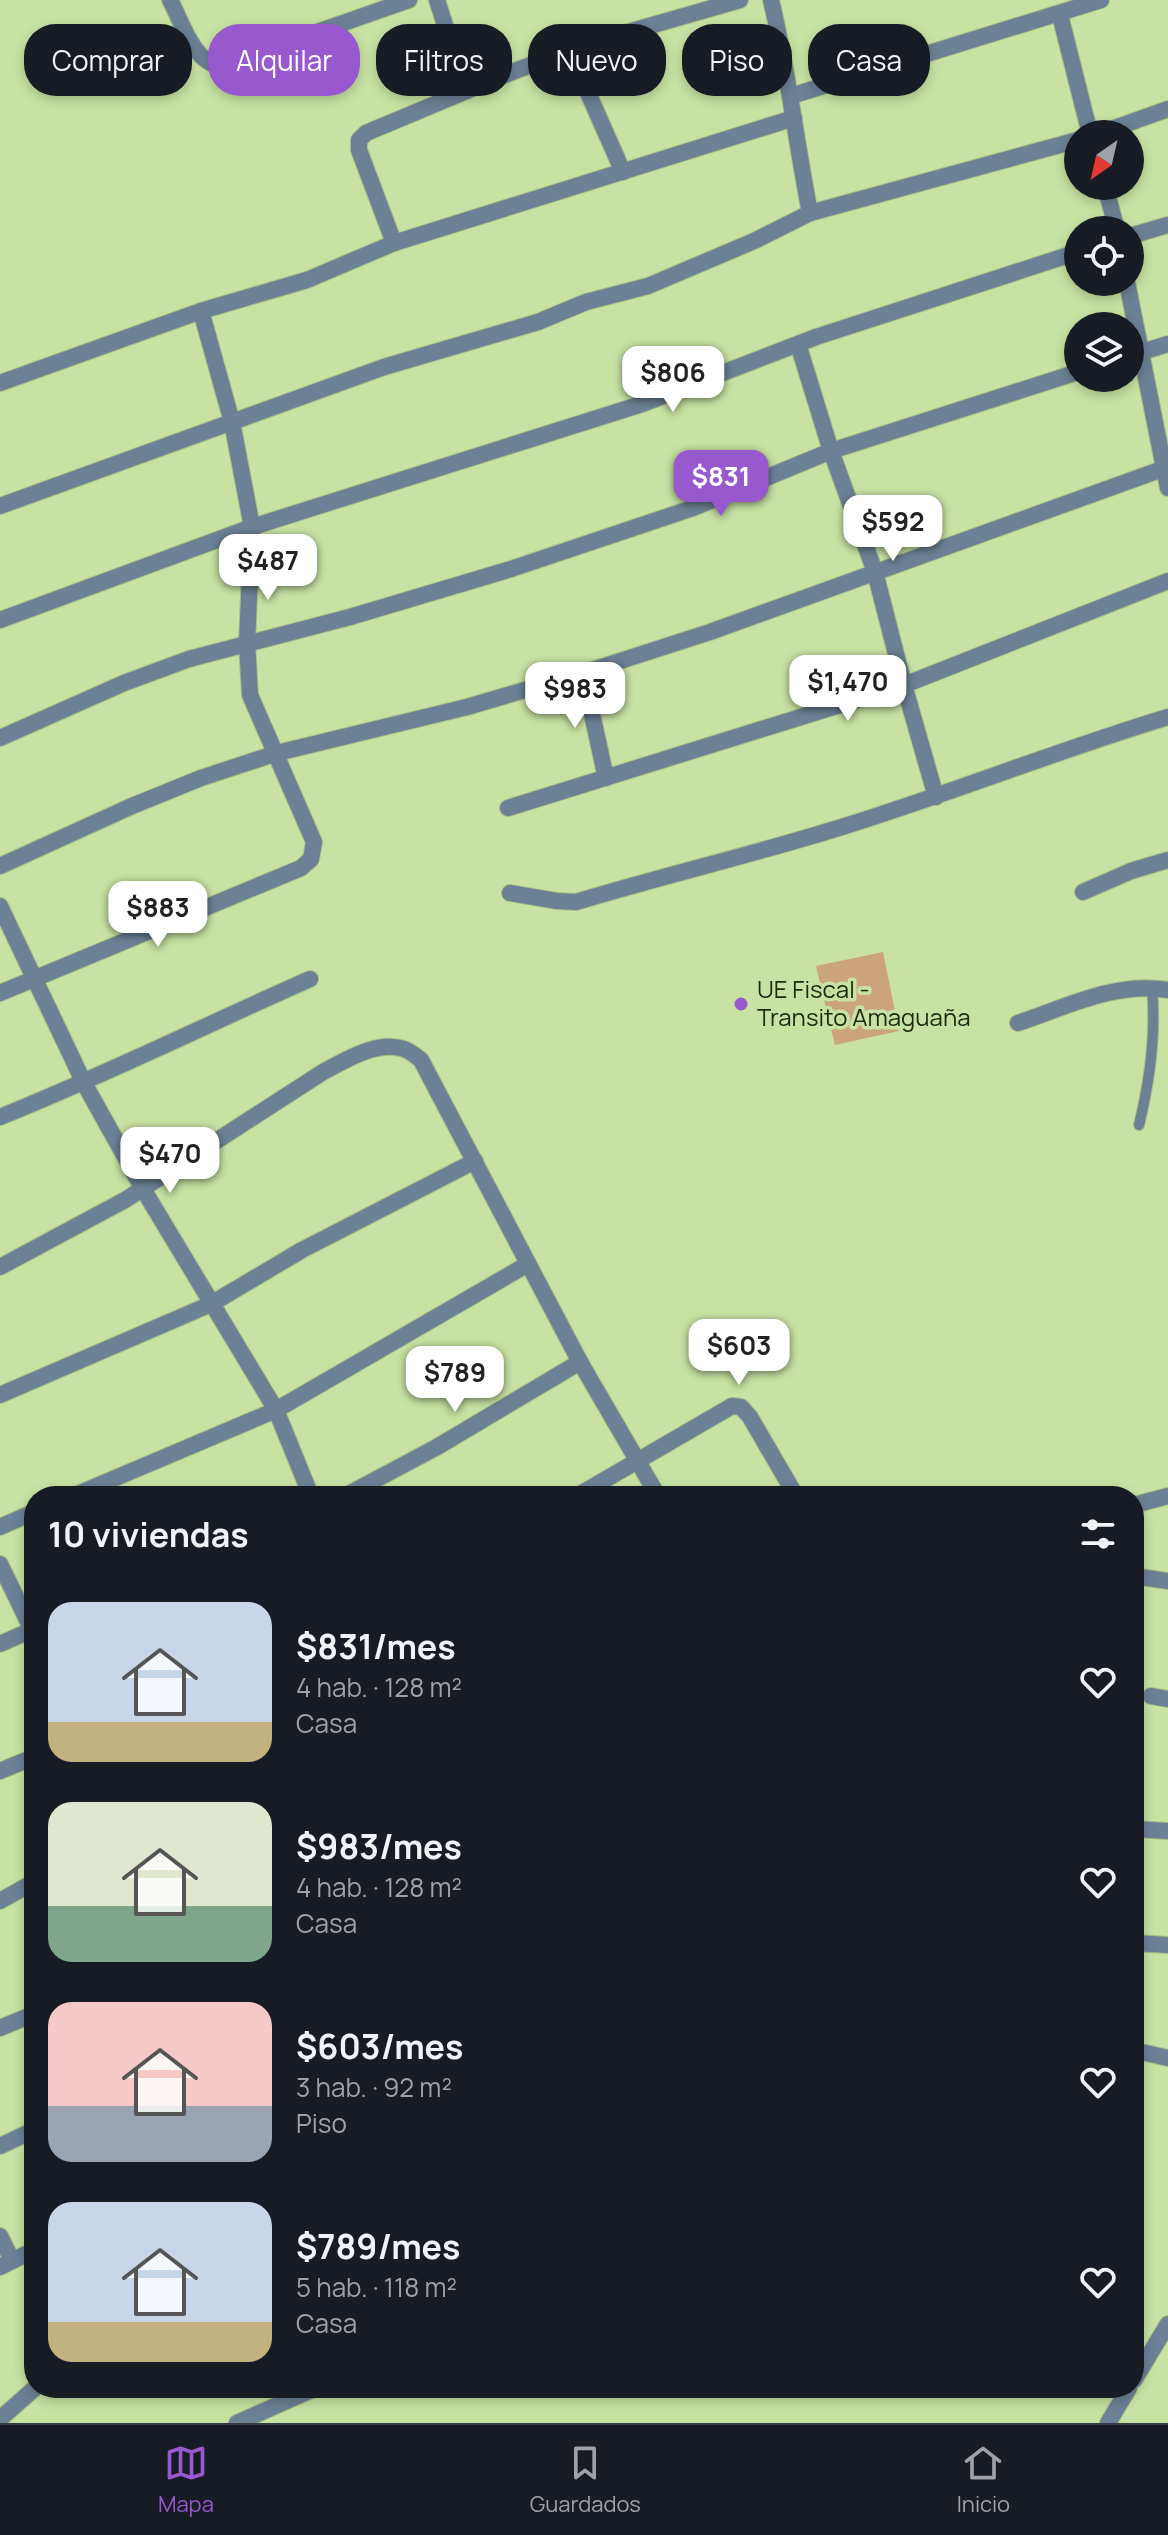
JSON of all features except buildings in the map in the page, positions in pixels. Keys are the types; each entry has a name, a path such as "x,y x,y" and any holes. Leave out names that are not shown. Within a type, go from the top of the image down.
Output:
{"street":[{"path":"170,0 200,56 210,64 220,66 409,0"},
{"path":"437,0 445,24"},
{"path":"656,24 740,0"},
{"path":"771,0 777,24"},
{"path":"792,96 1101,0"},
{"path":"1060,15 1086,120"},
{"path":"394,243 359,150 359,140 366,133 454,96"},
{"path":"589,96 623,172"},
{"path":"791,96 810,213"},
{"path":"1137,120 1168,109"},
{"path":"0,383 201,311 307,280 394,243 794,118"},
{"path":"0,506 384,367 538,322 586,302 648,286 754,241 810,213 1064,144"},
{"path":"1144,232 1168,225"},
{"path":"0,620 252,527 642,404 798,344 1064,256"},
{"path":"0,993 301,868 311,859 314,842 250,695 247,643 252,527 232,422 201,311"},
{"path":"798,344 831,451 875,572 936,797"},
{"path":"1144,351 1168,344"},
{"path":"0,738 124,683 189,659 350,617 511,569 693,508 831,451 1064,376"},
{"path":"1144,388 1168,488"},
{"path":"0,866 201,778 277,753 467,707 583,673 710,632 1165,468"},
{"path":"508,808 904,685 1168,581"},
{"path":"583,673 606,778"},
{"path":"510,893 576,902 843,827 936,797 1100,737 1168,717"},
{"path":"1083,892 1131,871 1168,860"},
{"path":"0,906 84,1083 143,1189 276,1410 307,1486"},
{"path":"0,1117 84,1083 153,1048 310,979"},
{"path":"1018,1023 1106,993 1160,989"},
{"path":"0,1267 143,1189 323,1072 357,1054 390,1047 405,1049 421,1060 580,1362 651,1486"},
{"path":"0,1395 211,1304 302,1250 475,1161"},
{"path":"97,1486 276,1410 528,1264"},
{"path":"364,1486 437,1447 580,1362"},
{"path":"595,1486 732,1406 741,1407 750,1417 790,1486"},
{"path":"1144,1502 1168,1496"},
{"path":"0,1527 24,1516"},
{"path":"0,1564 24,1613"},
{"path":"1144,1577 1168,1581"},
{"path":"0,1644 24,1635"},
{"path":"1151,1696 1168,1699"},
{"path":"0,1771 24,1761"},
{"path":"1144,1830 1168,1831"},
{"path":"0,1901 24,1888"},
{"path":"1144,1944 1168,1945"},
{"path":"0,2028 24,2018"},
{"path":"1144,2053 1168,2058"},
{"path":"0,2146 24,2135"},
{"path":"0,2236 6,2264 24,2255"},
{"path":"1144,2364 1168,2324"},
{"path":"1,2421 25,2398"},
{"path":"237,2423 293,2398"},
{"path":"1108,2423 1123,2398"}],"lane":[{"path":"1139,1125 1146,1097 1160,989"}],"shaded area":[{"path":"883,952 899,1031 835,1045 816,966"}],"place":[{"name":"UE Fiscal - Transito Amaguaña","path":"741,1004"}]}
